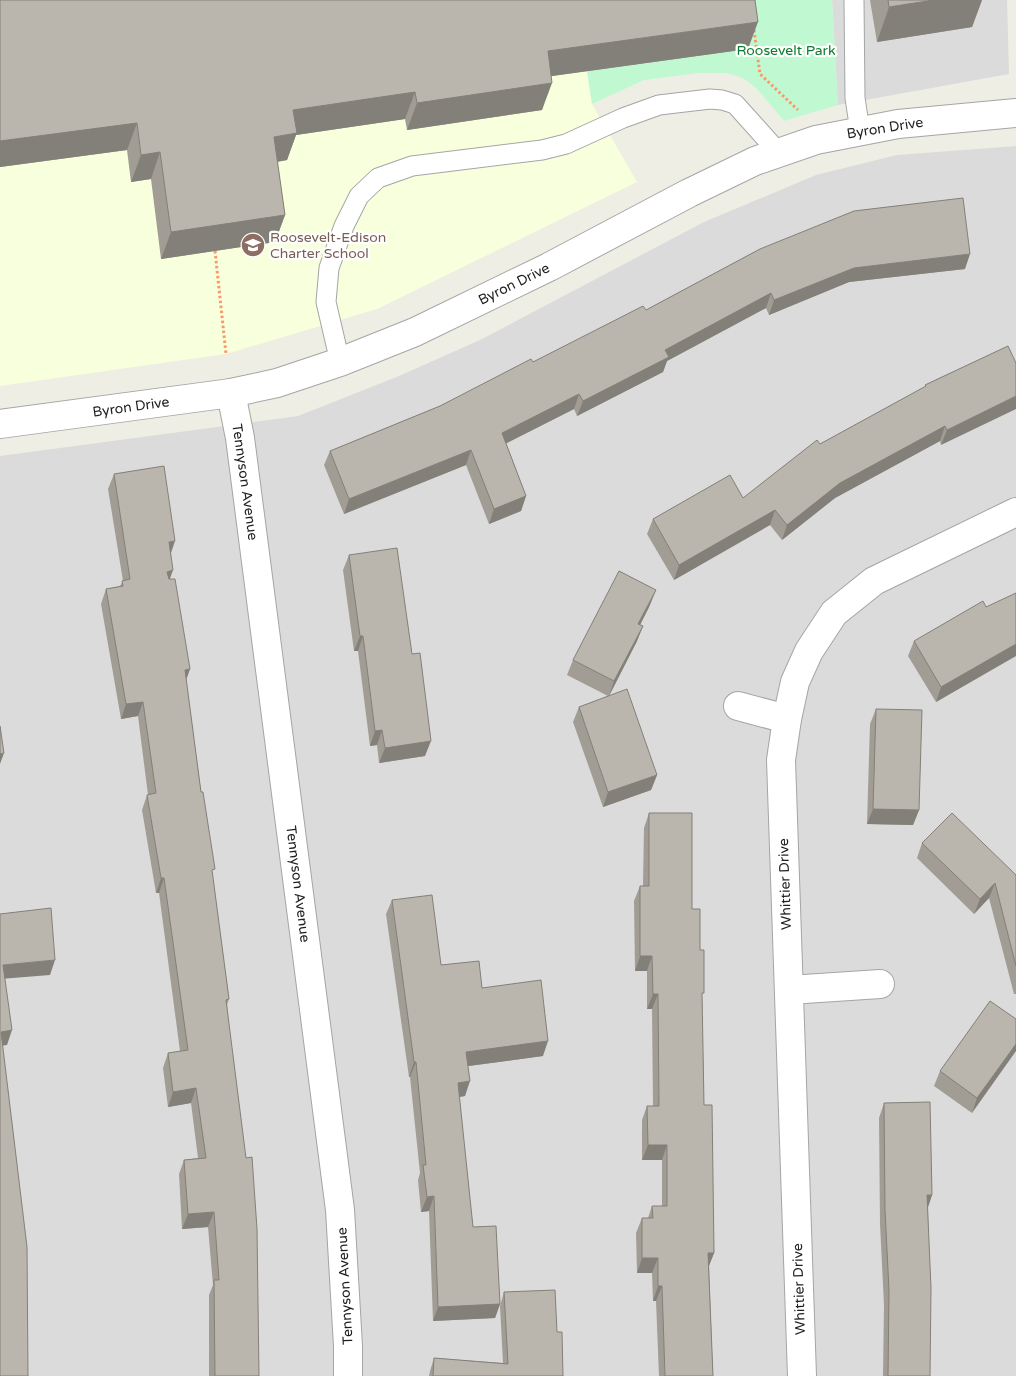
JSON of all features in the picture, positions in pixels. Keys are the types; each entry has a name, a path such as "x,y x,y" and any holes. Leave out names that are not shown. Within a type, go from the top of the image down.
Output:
{"street":[{"name":"Byron Drive","path":"0,424 231,393 277,383 340,362 424,328 549,267 689,193 755,161 816,140 898,124 1016,113"},
{"name":"Tennyson Avenue","path":"231,393 240,438 340,1210 348,1376"},
{"name":"Whittier Drive","path":"802,1376 781,760 795,682 809,650 834,613 874,581 1016,512"},
{"path":"738,706 787,719"},
{"path":"789,990 880,984"}],"lane":[{"path":"854,0 855,98 860,132"},
{"path":"340,362 326,302 329,268 344,226 359,196 378,178 412,166 542,150 566,144 623,118 659,105 710,99 735,104 779,153"}],"path":[{"path":"754,28 760,74 798,110"},
{"path":"216,251 226,354"}],"shaded area":[{"name":"Roosevelt-Edison Charter School","path":"0,0 577,0 592,104 637,182 377,309 226,354 0,386"},
{"path":"832,0 1007,0 1009,74 838,105"},
{"path":"1016,146 1016,1376 0,1376 0,456 298,416 399,376 480,340 704,222 816,175 897,155"}],"green space":[{"name":"Roosevelt Park","path":"576,0 832,0 838,105 784,121 757,89 743,78 727,73 699,73 644,80 592,104"}],"building":[{"path":"0,0 755,0 758,22 548,51 552,83 417,103 415,92 293,110 297,133 274,137 285,215 171,232 160,152 141,155 137,123 0,141"},
{"path":"888,0 934,0 889,7"},
{"path":"963,198 970,254 854,268 774,300 771,293 665,350 669,357 583,401 579,394 502,433 526,496 494,509 471,450 349,499 330,451 440,406 531,359 533,362 643,306 646,310 760,249 854,211"},
{"path":"1008,346 1016,363 1016,396 947,430 945,426 840,483 787,525 775,510 679,565 653,519 730,475 743,498 817,440 820,444 925,385"},
{"path":"164,466 175,541 169,542 173,570 167,572 169,579 175,579 190,669 185,670 201,792 203,792 215,869 212,870 229,999 226,1000 246,1158 252,1157 257,1229 259,1376 215,1376 214,1280 219,1280 214,1212 188,1214 184,1160 206,1158 196,1088 173,1092 168,1053 188,1050 164,878 161,878 147,795 156,793 143,702 126,704 106,589 123,586 122,581 130,579 114,474"},
{"path":"397,548 412,654 420,653 431,741 385,748 382,730 375,731 363,636 360,636 349,555"},
{"path":"619,571 656,590 638,624 643,626 614,681 573,660"},
{"path":"1016,593 1016,644 941,687 914,641 983,601 986,607"},
{"path":"627,689 657,775 608,792 579,707"},
{"path":"876,709 922,710 919,810 873,809"},
{"path":"0,726 4,753 0,754"},
{"path":"649,813 692,813 692,909 700,909 700,950 704,950 704,993 702,993 704,1105 712,1105 714,1253 708,1253 713,1376 665,1376 662,1286 658,1286 658,1258 642,1258 642,1218 653,1218 652,1206 667,1206 667,1145 648,1145 647,1106 659,1106 658,994 653,994 652,956 640,956 640,886 649,886"},
{"path":"952,813 1016,875 1016,966 995,883 980,899 922,843"},
{"path":"432,895 441,965 479,961 482,988 541,980 548,1041 466,1052 470,1081 458,1083 473,1227 496,1226 500,1304 438,1307 434,1196 427,1197 423,1165 426,1165 416,1062 414,1062 392,900"},
{"path":"51,908 55,960 3,965 12,1030 1,1032 27,1247 28,1376 0,1376 0,914"},
{"path":"990,1001 1016,1019 1016,1044 977,1098 940,1071"},
{"path":"930,1102 932,1195 927,1195 931,1288 930,1376 888,1376 889,1290 885,1210 884,1103"},
{"path":"555,1290 557,1332 562,1332 563,1376 433,1376 434,1358 508,1364 504,1292"}],"place":[{"name":"Roosevelt-Edison Charter School","path":"253,245"}]}
